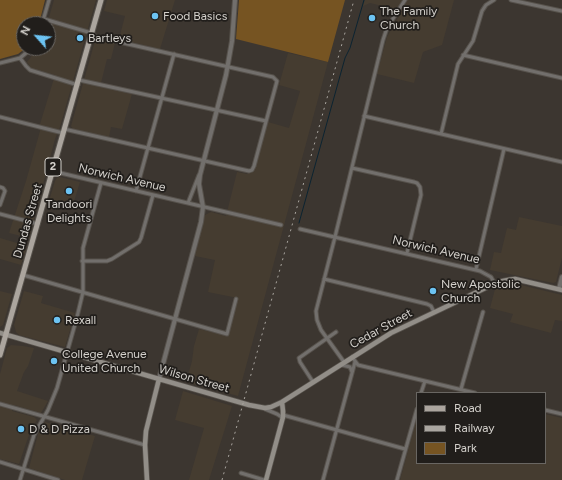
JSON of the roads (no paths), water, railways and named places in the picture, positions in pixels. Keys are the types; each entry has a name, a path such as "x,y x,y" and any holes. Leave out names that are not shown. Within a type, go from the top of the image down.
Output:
{"main road":[{"name":"Dundas Street","path":"0,355 101,0"},
{"path":"495,284 507,280 515,280 560,290"},
{"name":"Cedar Street","path":"282,402 391,333 495,284"},
{"name":"Wilson Street","path":"0,333 261,408"},
{"path":"147,480 145,445 148,417 159,379"},
{"path":"261,408 271,407 282,402 283,417 265,480"}],"street":[{"path":"45,16 49,0"},
{"path":"188,203 203,161 228,66 232,41 235,0"},
{"path":"344,362 318,325 316,314 317,304 335,237 384,34 404,0"},
{"path":"440,134 457,68 473,41 482,11 487,4 494,0"},
{"path":"511,0 525,1 562,11"},
{"path":"0,117 244,170 252,170 276,79 228,66 97,37 92,33 56,22"},
{"path":"136,191 174,54"},
{"path":"464,55 562,78"},
{"path":"0,62 20,58 22,56"},
{"path":"20,58 30,70 78,82 163,98 266,121"},
{"path":"364,116 562,162"},
{"path":"476,269 504,149"},
{"path":"352,168 414,182 420,187 421,195 407,254"},
{"name":"Norwich Avenue","path":"52,171 281,225"},
{"path":"159,379 201,222 203,207 199,184 200,171"},
{"path":"20,480 34,435 57,388 78,317 83,292 82,262 84,243 101,183"},
{"path":"0,187 4,188 4,191 0,205"},
{"path":"82,262 112,260 139,242 153,195"},
{"path":"0,214 38,224"},
{"name":"Norwich Avenue","path":"300,229 476,269 489,274 493,278 495,284"},
{"path":"23,275 227,334 236,299"},
{"path":"560,290 562,277"},
{"path":"324,279 427,304 431,306 434,312"},
{"path":"461,389 483,312"},
{"path":"313,382 299,358 336,332"},
{"path":"352,357 358,365 472,392"},
{"path":"323,480 355,362"},
{"path":"340,365 348,366 352,369 352,372"},
{"path":"421,392 425,381"},
{"path":"0,404 145,445"},
{"name":"Wilson Street","path":"261,408 283,417 405,449"},
{"path":"546,410 562,414"},
{"path":"397,480 416,412"},
{"path":"0,462 58,480"},
{"path":"241,473 265,480"}],"waterway":[{"path":"299,223 345,58 350,48 364,0"}],"railway":[{"path":"222,480 354,0"}],"place":[{"name":"Food Basics","path":"155,16"},
{"name":"The Family Church","path":"372,18"},
{"name":"Bartleys","path":"80,38"},
{"name":"Tandoori Delights","path":"69,191"},
{"name":"New Apostolic Church","path":"433,291"},
{"name":"Rexall","path":"57,320"},
{"name":"College Avenue United Church","path":"54,361"},
{"name":"D & D Pizza","path":"21,429"}]}
